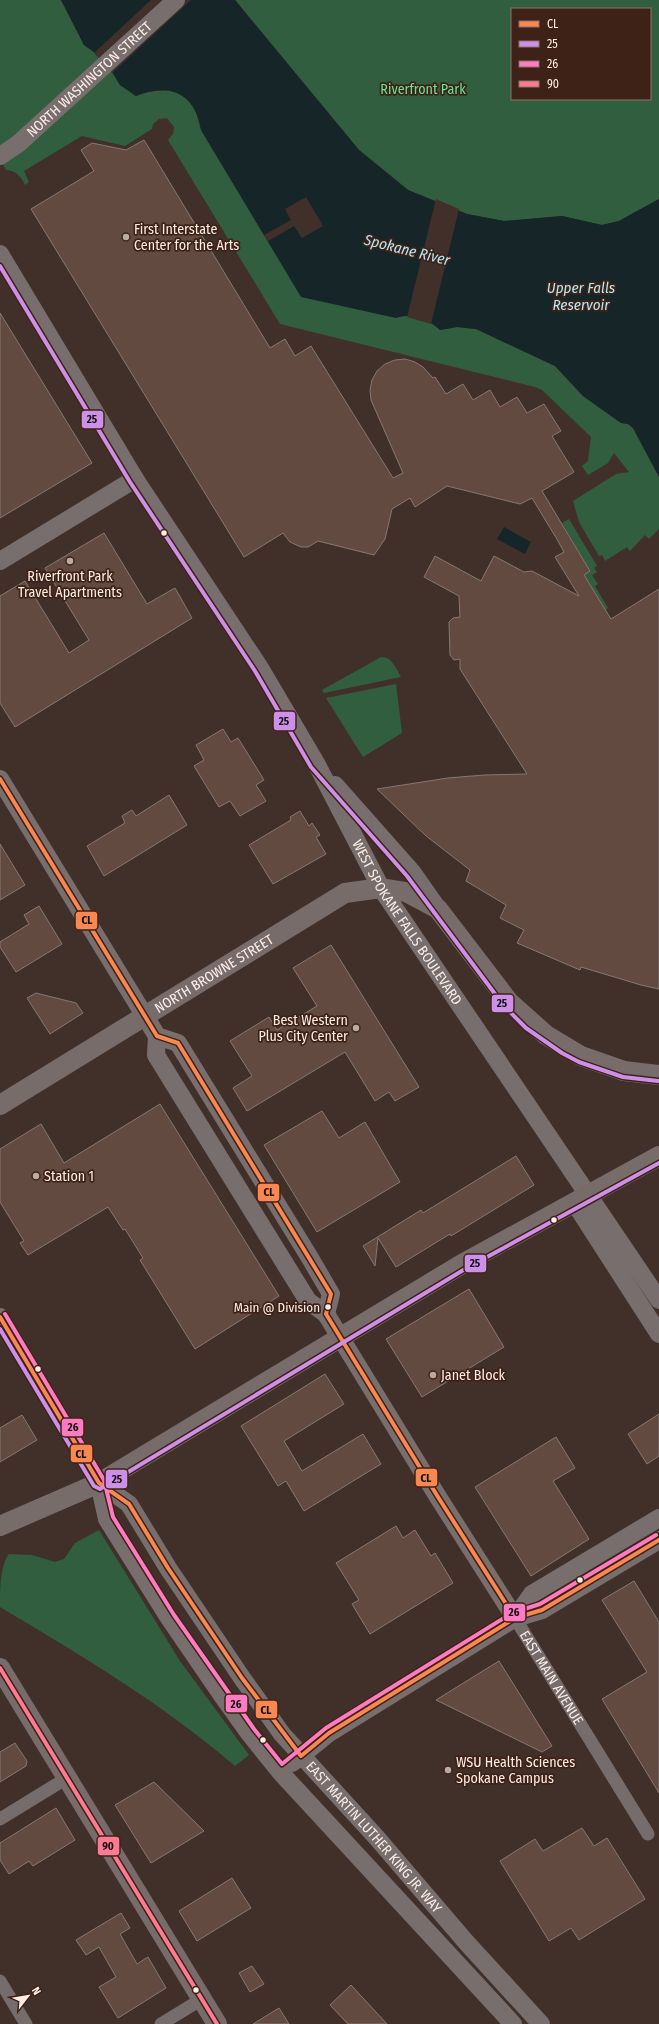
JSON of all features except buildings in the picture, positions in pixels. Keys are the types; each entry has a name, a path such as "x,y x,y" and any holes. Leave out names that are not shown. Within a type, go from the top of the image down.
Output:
{"main road":[{"name":"NORTH WASHINGTON STREET","path":"0,156 18,144 176,0"},
{"name":"WEST SPOKANE FALLS BOULEVARD","path":"0,254 135,479 260,668 316,763 381,888 581,1198"},
{"path":"0,562 135,479"},
{"path":"316,763 412,872 438,909 509,1002 546,1035 565,1048 624,1071 659,1075"},
{"path":"0,778 157,1036 156,1054 308,1301 326,1314 331,1294 306,1252 178,1043 157,1036"},
{"name":"NORTH BROWNE STREET","path":"0,1105 345,893 381,888 406,892 438,909"},
{"path":"0,1526 99,1482 462,1264 659,1156"},
{"path":"581,1198 659,1300"},
{"path":"581,1198 659,1334"},
{"name":"EAST MAIN AVENUE","path":"326,1314 438,1497 515,1618"},
{"path":"0,1317 99,1482"},
{"name":"EAST MARTIN LUTHER KING JR. WAY","path":"99,1482 129,1504 168,1568 242,1678 301,1756 377,1838 456,1931 541,2024"},
{"name":"EAST MARTIN LUTHER KING JR. WAY","path":"99,1482 107,1520 170,1618 249,1733 281,1773 513,2024"},
{"path":"515,1618 532,1594 659,1518"},
{"path":"281,1773 329,1733 515,1618 542,1610 659,1540"},
{"path":"0,1668 217,2024"},
{"path":"0,1686 20,1700"}],"street":[{"name":"EAST MAIN AVENUE","path":"515,1618 648,1834"},
{"path":"0,1819 67,1778"},
{"path":"0,1981 26,2024"},
{"path":"161,2024 202,1999"}],"green space":[{"path":"0,0 61,0 84,45 104,59 120,85 136,96 146,92 167,90 177,93 187,99 195,108 201,130 264,235 396,318 402,316 420,317 430,322 440,330 457,327 476,329 555,366 583,396 621,423 628,424 633,428 659,477 659,529 649,539 645,535 630,551 627,547 605,561 602,555 599,556 579,522 573,501 616,474 629,472 614,453 608,463 588,475 582,466 588,461 591,437 542,390 280,324 168,140 173,134 174,127 167,118 159,119 153,124 152,129 125,146 82,136 24,171 29,182 25,185 18,174 6,170 0,159"},
{"name":"Riverfront Park","path":"235,0 659,0 659,199 619,221 602,225 562,216 504,221 467,214 408,190 359,150"},
{"path":"569,519 597,566 594,568 597,572 592,575 598,584 595,586 608,608 605,610 584,575 590,571 562,523"},
{"path":"381,657 385,657 391,661 401,677 324,693 322,690"},
{"path":"396,684 402,733 363,757 326,698"},
{"path":"99,1530 180,1661 249,1755 235,1766 208,1743 151,1701 91,1662 0,1607 2,1571 9,1554 32,1555 55,1562 64,1559 75,1543"}],"water":[{"name":"Upper Falls Reservoir","path":"61,0 235,0 359,150 408,190 467,214 504,221 562,216 602,225 619,221 659,199 659,477 633,428 628,424 621,423 583,396 555,366 476,329 457,327 440,330 430,322 420,317 402,316 396,318 301,297 201,130 198,117 187,99 170,91 160,90 136,96 120,85 104,59 84,45"},
{"path":"504,527 531,542 525,554 497,539"}],"pier":[{"path":"151,0 191,0 112,73 94,53"},
{"path":"306,197 323,226 302,238 294,226 268,241 264,235 291,220 285,209"},
{"path":"436,199 459,209 431,324 407,317"}],"transit line":[{"name":"25","path":"0,266 130,482 255,671 311,767 407,876 504,1006 526,1028 562,1053 579,1062 623,1077 658,1081"},
{"name":"CL","path":"0,779 157,1036 178,1043 331,1294 326,1314 438,1497 515,1618"},
{"name":"25","path":"0,1329 94,1486 100,1489 465,1269 659,1163"},
{"name":"26","path":"5,1314 104,1480 113,1517 174,1615 254,1729 282,1764 326,1728 512,1613 540,1604 656,1535"},
{"name":"CL","path":"0,1317 99,1483 129,1504 168,1568 242,1678 301,1756 329,1733 515,1618 542,1610 659,1540"},
{"name":"90","path":"0,1668 217,2024"}],"place":[{"name":"First Interstate Center for the Arts","path":"126,237"},
{"name":"Riverfront Park Travel Apartments","path":"70,561"},
{"name":"Best Western Plus City Center","path":"356,1028"},
{"name":"Station 1","path":"36,1176"},
{"name":"Main @ Division","path":"328,1307"},
{"name":"Janet Block","path":"433,1375"},
{"name":"WSU Health Sciences Spokane Campus","path":"448,1770"}],"water label":[{"name":"Spokane River","path":"407,250"}]}
